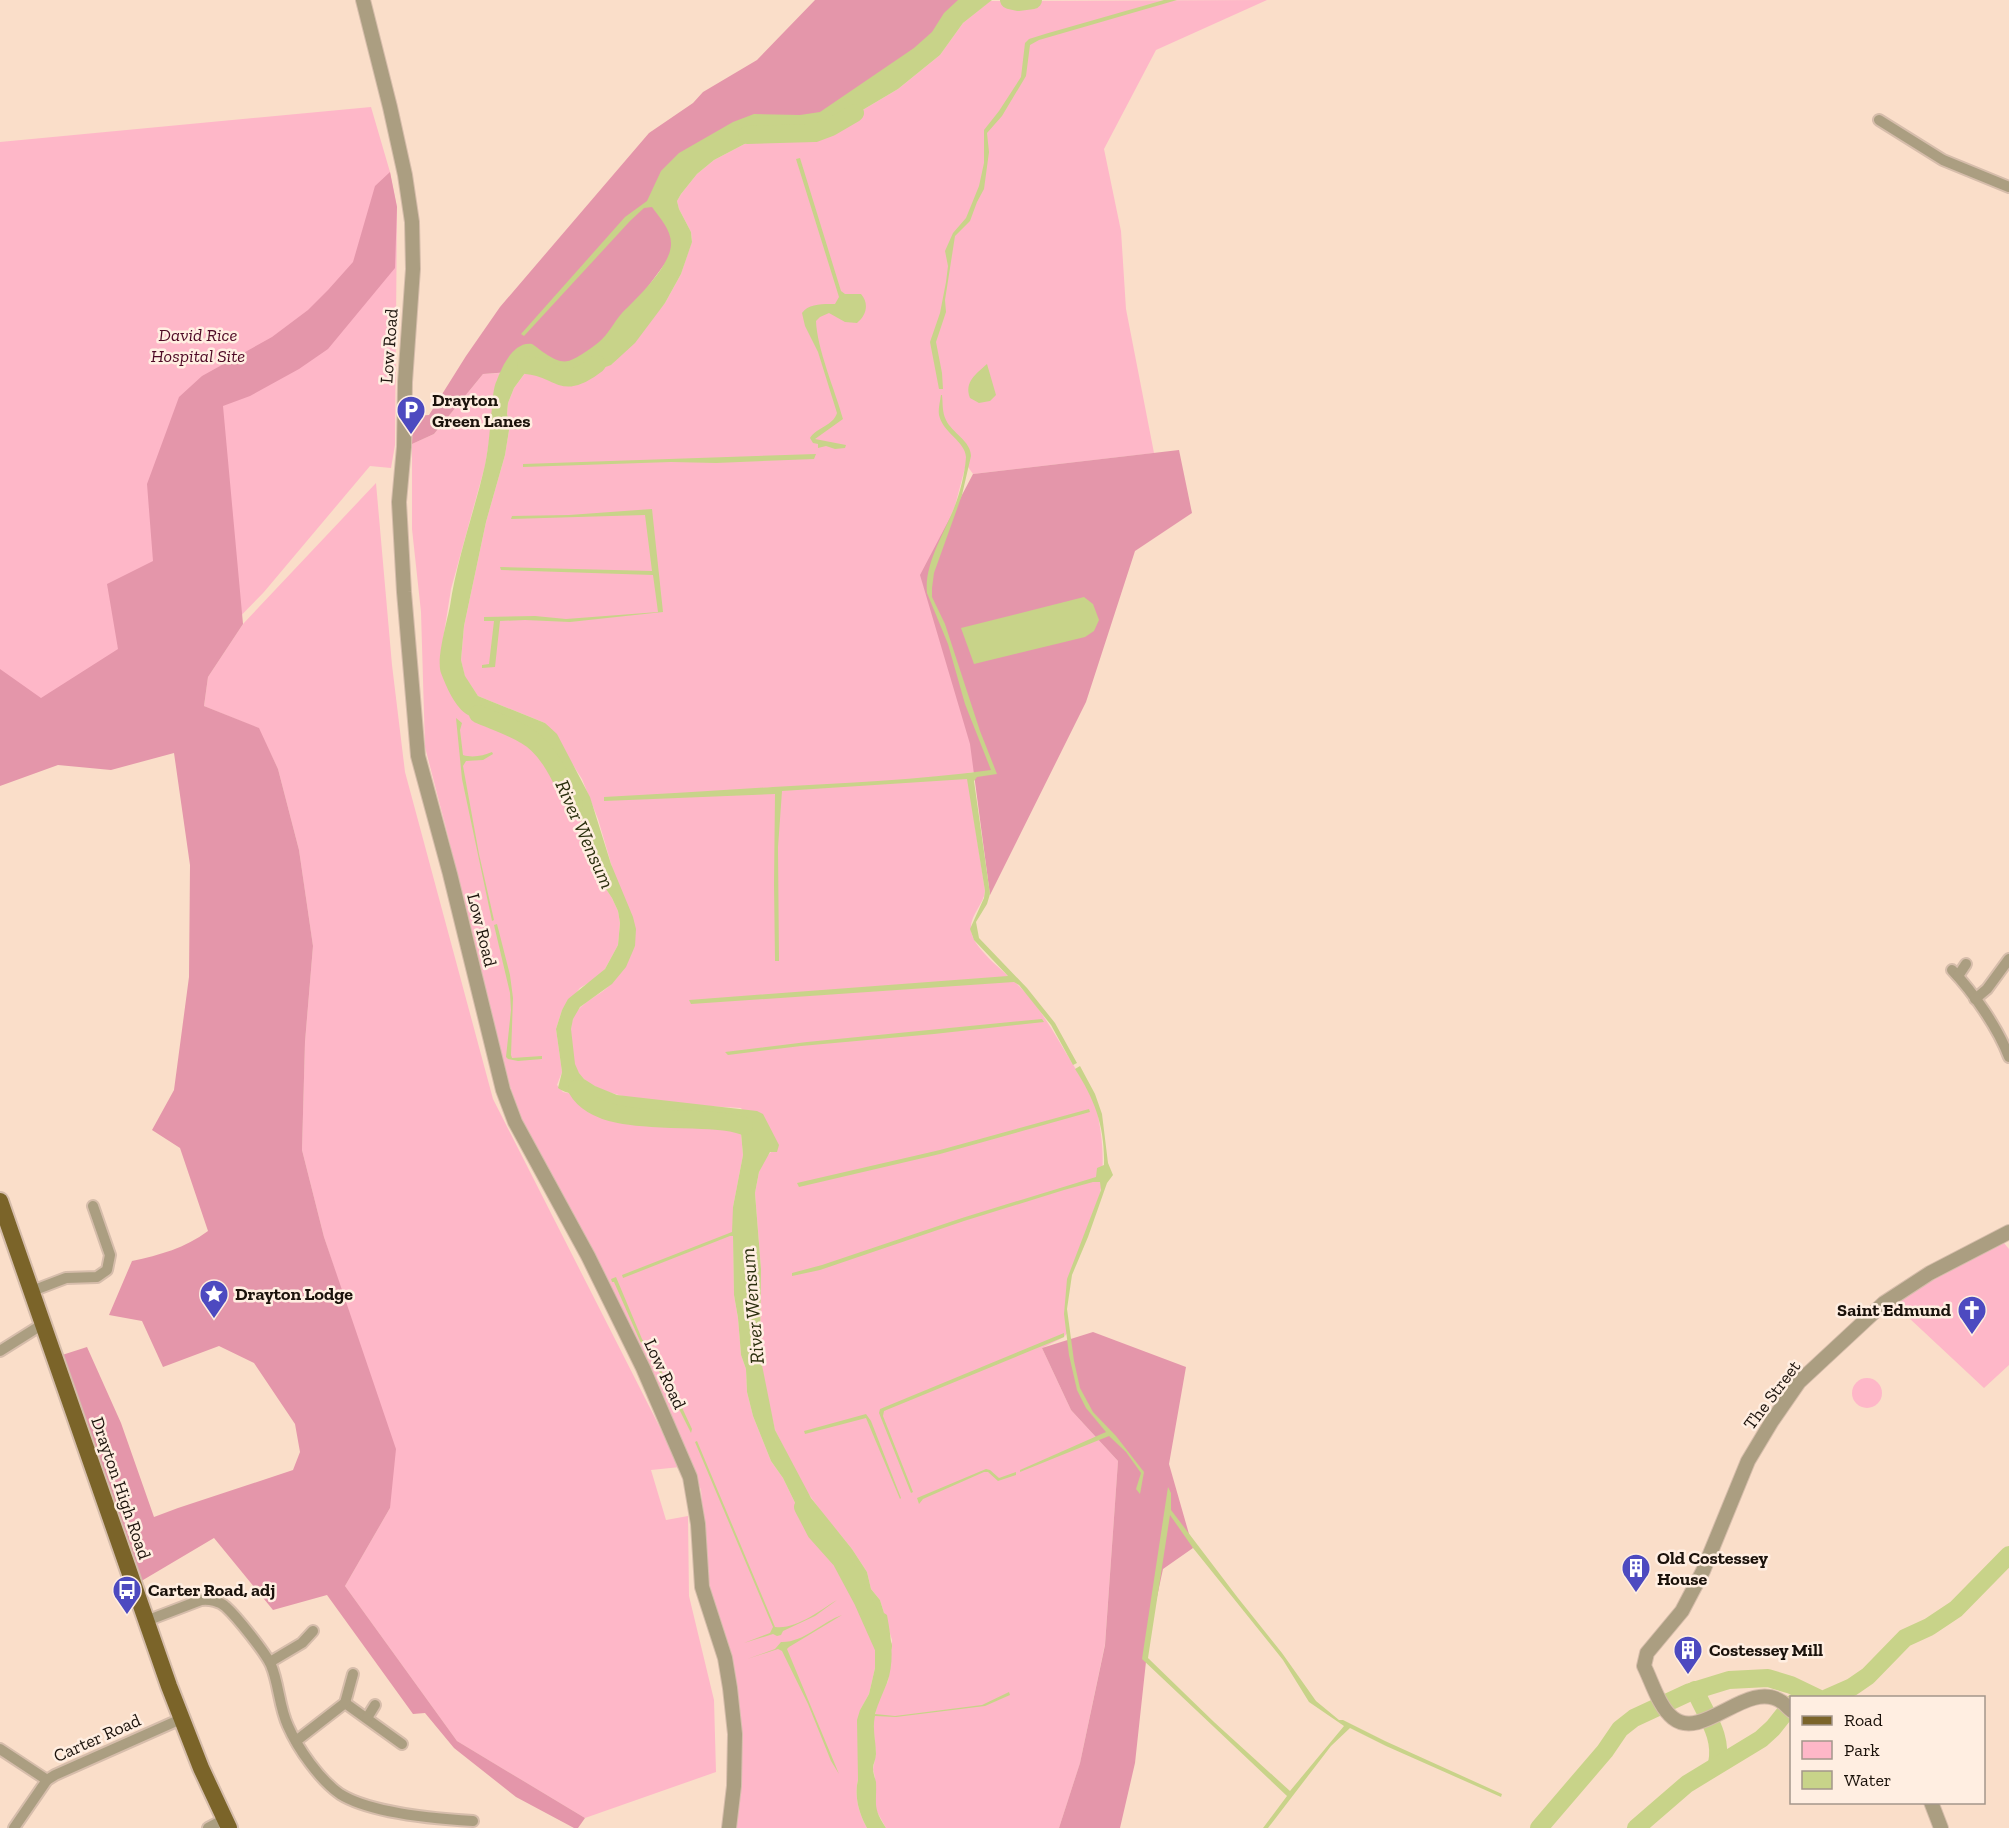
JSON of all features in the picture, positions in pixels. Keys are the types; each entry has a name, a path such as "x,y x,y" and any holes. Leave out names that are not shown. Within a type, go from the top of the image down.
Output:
{"main road":[{"name":"Drayton High Road","path":"0,1201 181,1719 227,1824"}],"street":[{"name":"Low Road","path":"363,0 403,164 412,222 413,269 399,502 418,756 450,874 503,1090 515,1122 588,1256 643,1368 690,1477 698,1524 702,1587 725,1658 730,1688 735,1734 734,1786 729,1828"},
{"path":"1879,120 1943,160 2009,187"},
{"path":"1975,999 1986,989 2009,959"},
{"path":"1966,964 1955,973 1975,999 2006,1048 2009,1057"},
{"path":"32,1291 66,1278 97,1277 107,1270 110,1255 95,1210 108,1211"},
{"name":"The Street","path":"1788,1708 1769,1697 1757,1697 1740,1702 1695,1723 1684,1724 1671,1716 1654,1688 1644,1666 1647,1653 1682,1611 1703,1571 1748,1461 1799,1382 1884,1303 1929,1273 2009,1232"},
{"path":"0,1351 43,1324"},
{"path":"146,1621 201,1600 214,1601 225,1606 270,1662 287,1725 296,1741 309,1762 339,1793 366,1806 439,1823 473,1821"},
{"path":"270,1662 302,1643 313,1631"},
{"path":"296,1741 345,1704 353,1674"},
{"path":"345,1704 402,1744"},
{"path":"366,1718 375,1705"},
{"name":"Carter Road","path":"14,1828 47,1780 55,1774 181,1719"},
{"path":"0,1749 47,1780"},
{"path":"1931,1804 1941,1828"},
{"name":"Drayton High Road","path":"208,1828 227,1824"}],"green space":[{"path":"1267,0 1156,50 1104,149 1121,231 1126,309 1154,453 973,474 966,464 955,506 936,551 991,770 967,773 985,891 971,929 983,952 1028,996 1056,1035 1090,1093 1101,1131 1103,1159 1101,1188 1067,1289 1068,1332 1064,1337 1042,1348 1071,1410 1118,1461 1105,1644 1080,1763 1059,1828 886,1828 876,1810 873,1769 876,1754 873,1723 878,1702 888,1681 892,1640 880,1600 871,1589 867,1572 852,1549 804,1488 775,1430 760,1355 761,1269 755,1193 759,1172 766,1157 772,1151 741,1108 632,1098 593,1086 579,1073 571,1046 573,1018 580,1008 614,981 635,946 598,819 582,779 545,723 478,696 465,677 461,660 464,626 486,522 505,455 510,424 507,414 508,403 514,388 530,370 538,369 572,377 612,364 665,303 681,274 692,241 691,232 677,201 697,174 714,160 756,138 789,129 807,131 839,124 898,89 940,55 963,23 990,1"},
{"name":"David Rice Hospital Site","path":"371,107 390,172 397,207 395,445 391,468 370,466 264,592 224,633 0,779 0,142"},
{"path":"500,373 495,389 485,466 451,589 442,646 481,720 520,726 540,738 580,817 604,886 618,911 620,923 618,945 605,969 580,988 562,1010 556,1029 562,1072 557,1085 563,1092 573,1094 595,1106 714,1119 731,1124 741,1133 743,1155 733,1207 734,1295 741,1355 746,1369 747,1392 753,1416 771,1461 783,1478 799,1511 843,1562 854,1591 872,1619 875,1629 875,1668 869,1694 860,1710 857,1799 867,1828 734,1828 739,1730 709,1590 701,1490 662,1394 524,1127 497,1048 425,747 421,612 412,529 412,444 434,434 483,374"},
{"path":"376,483 392,665 405,772 493,1099 680,1467 651,1470 666,1520 688,1516 689,1596 714,1700 716,1772 585,1818 457,1741 345,1586 390,1508 357,1339 324,1237 302,1150 305,1042 313,946 299,850 278,769 258,728 204,706 208,677 243,624"},
{"path":"2003,1242 2009,1249 2009,1365 1984,1388 1893,1303"},
{"path":"1867,1378 1873,1379 1881,1387 1881,1399 1873,1407 1867,1408 1861,1407 1853,1399 1852,1393 1853,1387 1861,1379"}],"shaded area":[{"path":"815,0 966,0 846,119 815,133 753,134 674,177 668,222 675,250 585,372 561,378 539,366 510,372 483,374 434,434 412,444 413,416 429,415 500,307 649,133 693,103 703,92 757,60"},
{"path":"390,172 397,207 395,268 328,349 299,369 250,396 223,406 243,624 208,677 204,706 259,728 278,769 299,850 313,946 305,1042 302,1150 324,1237 396,1449 390,1508 345,1586 457,1741 585,1818 578,1828 516,1797 454,1748 425,1713 413,1714 327,1595 273,1610 214,1538 138,1583 59,1356 87,1347 121,1423 154,1517 293,1470 300,1452 295,1424 254,1363 219,1346 163,1367 142,1321 109,1315 132,1261 172,1250 208,1231 180,1148 152,1130 174,1090 189,977 190,865 174,753 111,770 58,765 0,786 0,669 41,698 118,649 107,584 153,561 147,484 179,397 202,376 272,337 308,310 328,290 353,262 375,186"},
{"path":"1179,450 1192,513 1135,551 1086,702 990,895 970,744 920,575 973,474"},
{"path":"1093,1332 1186,1367 1169,1464 1193,1548 1163,1569 1149,1634 1135,1763 1120,1828 1059,1828 1080,1763 1105,1645 1118,1461 1071,1410 1042,1348"}],"water":[{"path":"958,0 992,0 963,23 940,55 898,89 839,124 807,131 788,129 756,138 714,160 697,174 677,201 691,232 692,242 681,274 665,303 635,343 611,365 572,377 538,369 525,373 514,388 508,403 507,414 510,424 505,455 486,522 464,626 461,660 465,676 478,696 545,723 557,734 590,797 611,864 633,917 636,929 635,946 626,967 612,984 580,1007 573,1019 571,1029 575,1064 579,1073 595,1086 617,1095 757,1111 763,1114 779,1145 777,1152 770,1152 759,1172 755,1193 761,1269 760,1355 775,1430 811,1498 852,1549 867,1572 871,1589 880,1600 884,1613 887,1615 892,1658 887,1683 875,1714 895,1716 982,1705 1009,1692 1010,1695 985,1706 896,1717 875,1716 876,1754 873,1768 876,1782 876,1806 886,1828 867,1828 857,1799 857,1720 869,1694 875,1668 875,1629 872,1619 854,1591 843,1562 799,1511 783,1478 771,1461 753,1416 747,1392 746,1369 741,1355 734,1295 733,1236 623,1278 622,1275 732,1232 733,1207 743,1155 741,1133 732,1125 708,1117 639,1117 621,1114 558,1088 562,1072 556,1029 562,1010 568,999 605,969 618,945 620,923 618,911 604,886 580,817 540,738 523,728 477,719 463,712 455,702 441,673 440,659 457,570 485,465 494,390 502,368 514,350 526,344 532,344 549,356 563,361 579,356 602,339 660,271 670,252 669,233 652,207 644,208 630,221 524,336 521,334 625,217 647,201 661,171 679,153 733,122 754,114 800,115 820,112 914,48 932,32 944,13"},
{"path":"1164,0 1177,0 1039,40 1030,45 1026,76 1002,116 987,133 989,152 984,189 970,221 955,236 945,300 946,312 936,342 942,373 943,389 939,389 930,342 940,313 946,282 948,266 945,251 953,233 966,218 979,186 984,163 984,130 1021,77 1025,43 1029,39 1045,34"},
{"path":"800,158 841,291 845,294 861,294 866,305 863,316 857,323 845,322 829,313 816,321 823,357 843,419 815,439 846,445 845,448 835,449 826,446 818,448 818,444 813,443 810,438 832,421 837,413 818,352 805,326 802,313 813,306 835,304 839,297 796,159"},
{"path":"987,364 996,395 990,401 979,403 970,398 969,387 972,379"},
{"path":"941,395 946,420 965,441 971,456 962,495 934,573 932,597 945,624 980,731 997,774 977,777 974,781 990,894 976,922 979,938 1027,988 1055,1023 1077,1063 1073,1065 1051,1025 1019,985 1014,982 691,1004 689,1000 1008,976 974,940 970,929 985,891 967,779 782,791 778,847 779,961 775,961 775,794 604,801 604,797 882,781 991,770 965,704 948,644 927,593 932,560 956,502 966,457 962,446 941,421 939,413"},
{"path":"816,454 814,459 523,467 523,464"},
{"path":"652,509 663,612 570,622 500,621 495,667 482,668 482,665 489,664 494,621 484,621 484,617 535,616 566,619 658,612 653,575 501,570 500,567 652,571 645,515 511,519 512,516 569,515"},
{"path":"1084,597 1093,604 1099,620 1094,631 1085,637 974,664 961,628"},
{"path":"456,718 462,723 460,730 463,755 478,756 492,752 493,754 483,760 466,761 463,766 494,920 492,921 462,779"},
{"path":"497,924 510,975 513,998 512,1058 542,1056 542,1059 518,1061 506,1057 511,1010 510,993 494,925"},
{"path":"1042,1019 1044,1022 934,1034 728,1055 725,1052 807,1042"},
{"path":"1080,1066 1095,1094 1102,1114 1108,1163 1113,1175 1107,1183 1072,1275 1067,1309 1074,1361 1080,1388 1093,1412 1116,1436 1144,1472 1140,1494 1136,1489 1141,1473 1126,1452 1109,1436 1020,1472 1020,1470 1106,1432 1086,1408 1077,1390 1069,1355 1064,1314 1067,1279 1101,1190 1100,1182 1064,1190 820,1270 792,1276 792,1273 1096,1177 1097,1168 1104,1165 1103,1138 1093,1103 1075,1069"},
{"path":"1089,1109 1090,1112 940,1154 799,1187 797,1183 940,1150"},
{"path":"616,1277 642,1339 677,1397 692,1429 691,1433 665,1381 640,1341 614,1282 612,1282 611,1279"},
{"path":"1064,1333 1064,1337 884,1411 883,1416 913,1492 911,1493 879,1413 880,1409"},
{"path":"866,1414 871,1421 900,1499 866,1418 805,1434 804,1431"},
{"path":"697,1441 775,1627 799,1622 837,1600 815,1616 783,1631 781,1635 773,1634 744,1643 770,1633 773,1627 695,1442"},
{"path":"986,1469 999,1478 1016,1472 1016,1475 998,1481 988,1472 984,1472 923,1499 919,1504 917,1498"},
{"path":"1168,1487 1171,1493 1171,1510 1282,1653 1316,1701 1339,1720 1502,1794 1501,1797 1350,1728 1331,1746 1268,1828 1263,1828 1287,1796 1142,1659","holes":["1170,1515 1193,1548 1283,1660 1309,1702 1344,1726 1290,1791 1148,1658"]},
{"path":"842,1615 787,1649 839,1774 782,1651 778,1649 747,1659 775,1649 781,1642 805,1636"}],"waterway":[{"name":"River Wensum","path":"1009,0 1018,2 1033,0"},
{"name":"River Wensum","path":"747,135 815,133 855,113"},
{"name":"River Wensum","path":"526,365 567,378 575,377 597,364"},
{"name":"River Wensum","path":"478,714 514,729 534,741 554,765 574,804"},
{"name":"River Wensum","path":"577,1089 590,1103 608,1111 629,1116 703,1120 744,1126"},
{"name":"River Wensum","path":"803,1507 816,1532 841,1560 883,1646"},
{"name":"River Wensum","path":"1832,1696 1852,1687 1868,1676 1905,1638 1929,1627 1956,1609 2009,1555"},
{"name":"River Wensum","path":"1539,1828 1605,1751 1620,1729 1634,1718 1690,1692 1729,1680 1768,1678 1791,1685 1814,1696"},
{"name":"River Wensum","path":"1695,1690 1716,1735 1717,1764"},
{"name":"River Wensum","path":"1636,1828 1687,1784 1761,1739 1790,1707"}],"place":[{"name":"Drayton Green Lanes","path":"411,436"},
{"name":"Drayton Lodge","path":"214,1320"},
{"name":"Saint Edmund","path":"1972,1336"},
{"name":"Old Costessey House","path":"1636,1594"},
{"name":"Carter Road, adj","path":"127,1616"},
{"name":"Costessey Mill","path":"1688,1676"}]}
